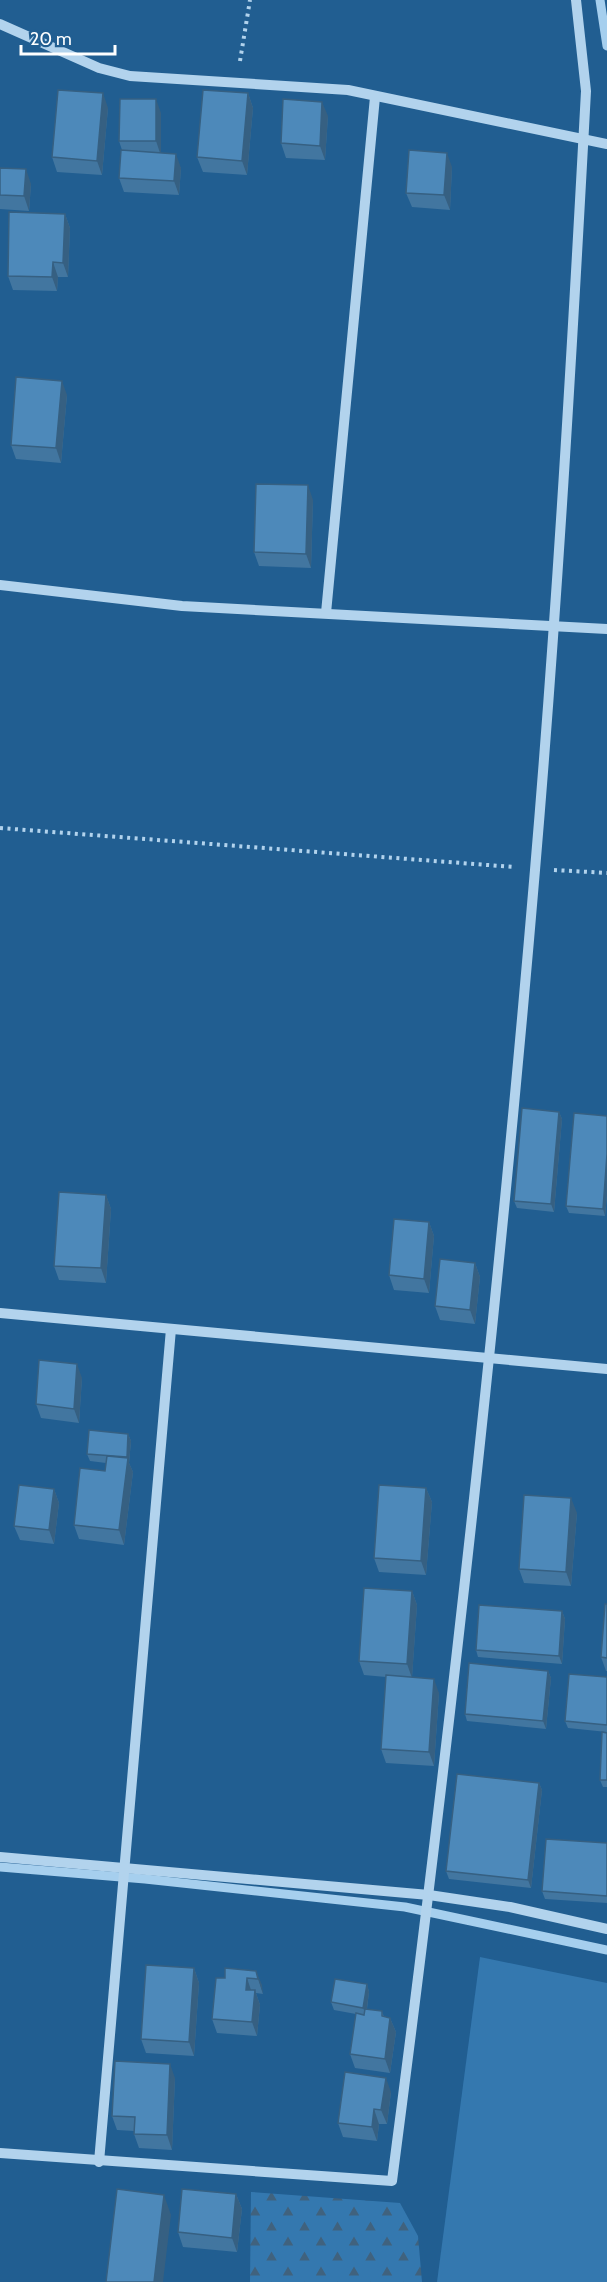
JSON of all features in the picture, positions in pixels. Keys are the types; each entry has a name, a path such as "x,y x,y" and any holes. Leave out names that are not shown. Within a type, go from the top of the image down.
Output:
{"street":[{"path":"0,2153 99,2162 392,2181 429,1895 490,1360 536,868 586,91 576,0"},
{"path":"0,24 99,68 130,75 348,90 607,144"},
{"path":"326,613 375,97"},
{"path":"0,585 182,606 607,628"},
{"path":"0,1313 607,1370"},
{"path":"99,2162 171,1329"},
{"path":"0,1857 429,1895 510,1907 607,1929"}],"path":[{"path":"237,83 250,0"},
{"path":"0,828 607,873"}],"green space":[{"path":"480,1957 607,1983 607,2282 437,2282"},
{"path":"251,2192 400,2203 418,2236 422,2282 250,2282"}],"building":[{"path":"58,90 103,93 97,161 52,157"},
{"path":"203,90 248,93 242,161 197,157"},
{"path":"120,99 156,99 156,141 119,141"},
{"path":"283,99 322,102 320,146 281,143"},
{"path":"121,150 176,154 174,181 119,178"},
{"path":"409,150 447,153 444,195 406,193"},
{"path":"0,168 26,169 24,196 0,195"},
{"path":"9,212 65,214 63,263 53,262 52,277 8,276"},
{"path":"16,377 62,381 56,448 11,445"},
{"path":"256,484 308,485 306,554 254,552"},
{"path":"522,1108 559,1112 551,1204 514,1201"},
{"path":"574,1113 607,1116 603,1209 566,1206"},
{"path":"59,1192 106,1195 101,1268 54,1266"},
{"path":"394,1219 429,1222 424,1279 389,1275"},
{"path":"440,1259 475,1263 470,1310 435,1306"},
{"path":"39,1360 77,1364 74,1409 36,1404"},
{"path":"89,1430 128,1434 127,1457 87,1454"},
{"path":"107,1456 128,1458 119,1530 74,1525 80,1468 105,1471"},
{"path":"19,1485 54,1489 49,1530 14,1526"},
{"path":"379,1485 426,1488 421,1561 374,1558"},
{"path":"524,1495 571,1498 566,1572 519,1569"},
{"path":"364,1588 412,1591 407,1664 359,1661"},
{"path":"605,1604 607,1604 607,1658 601,1657"},
{"path":"479,1605 562,1611 559,1656 476,1650"},
{"path":"469,1663 548,1671 543,1721 465,1714"},
{"path":"569,1674 607,1677 607,1725 565,1721"},
{"path":"386,1675 434,1679 429,1752 381,1749"},
{"path":"602,1732 607,1733 607,1780 600,1780"},
{"path":"457,1774 539,1783 528,1880 446,1871"},
{"path":"546,1839 607,1843 607,1896 542,1891"},
{"path":"146,1965 194,1968 189,2042 141,2039"},
{"path":"225,1968 256,1971 258,1979 247,1978 246,1990 255,1990 252,2022 212,2019 216,1978 225,1978"},
{"path":"335,1979 367,1984 363,2008 331,2002"},
{"path":"365,2009 382,2011 382,2016 390,2018 385,2059 350,2054 356,2013 364,2015"},
{"path":"115,2061 170,2064 167,2135 134,2134 135,2117 112,2116"},
{"path":"345,2072 386,2078 381,2110 374,2109 372,2127 338,2123"},
{"path":"117,2189 164,2195 154,2282 106,2282"},
{"path":"182,2189 236,2194 232,2238 178,2232"}],"waterway":[{"path":"600,0 607,46"},
{"path":"0,1867 145,1879 405,1907 607,1950"}]}
